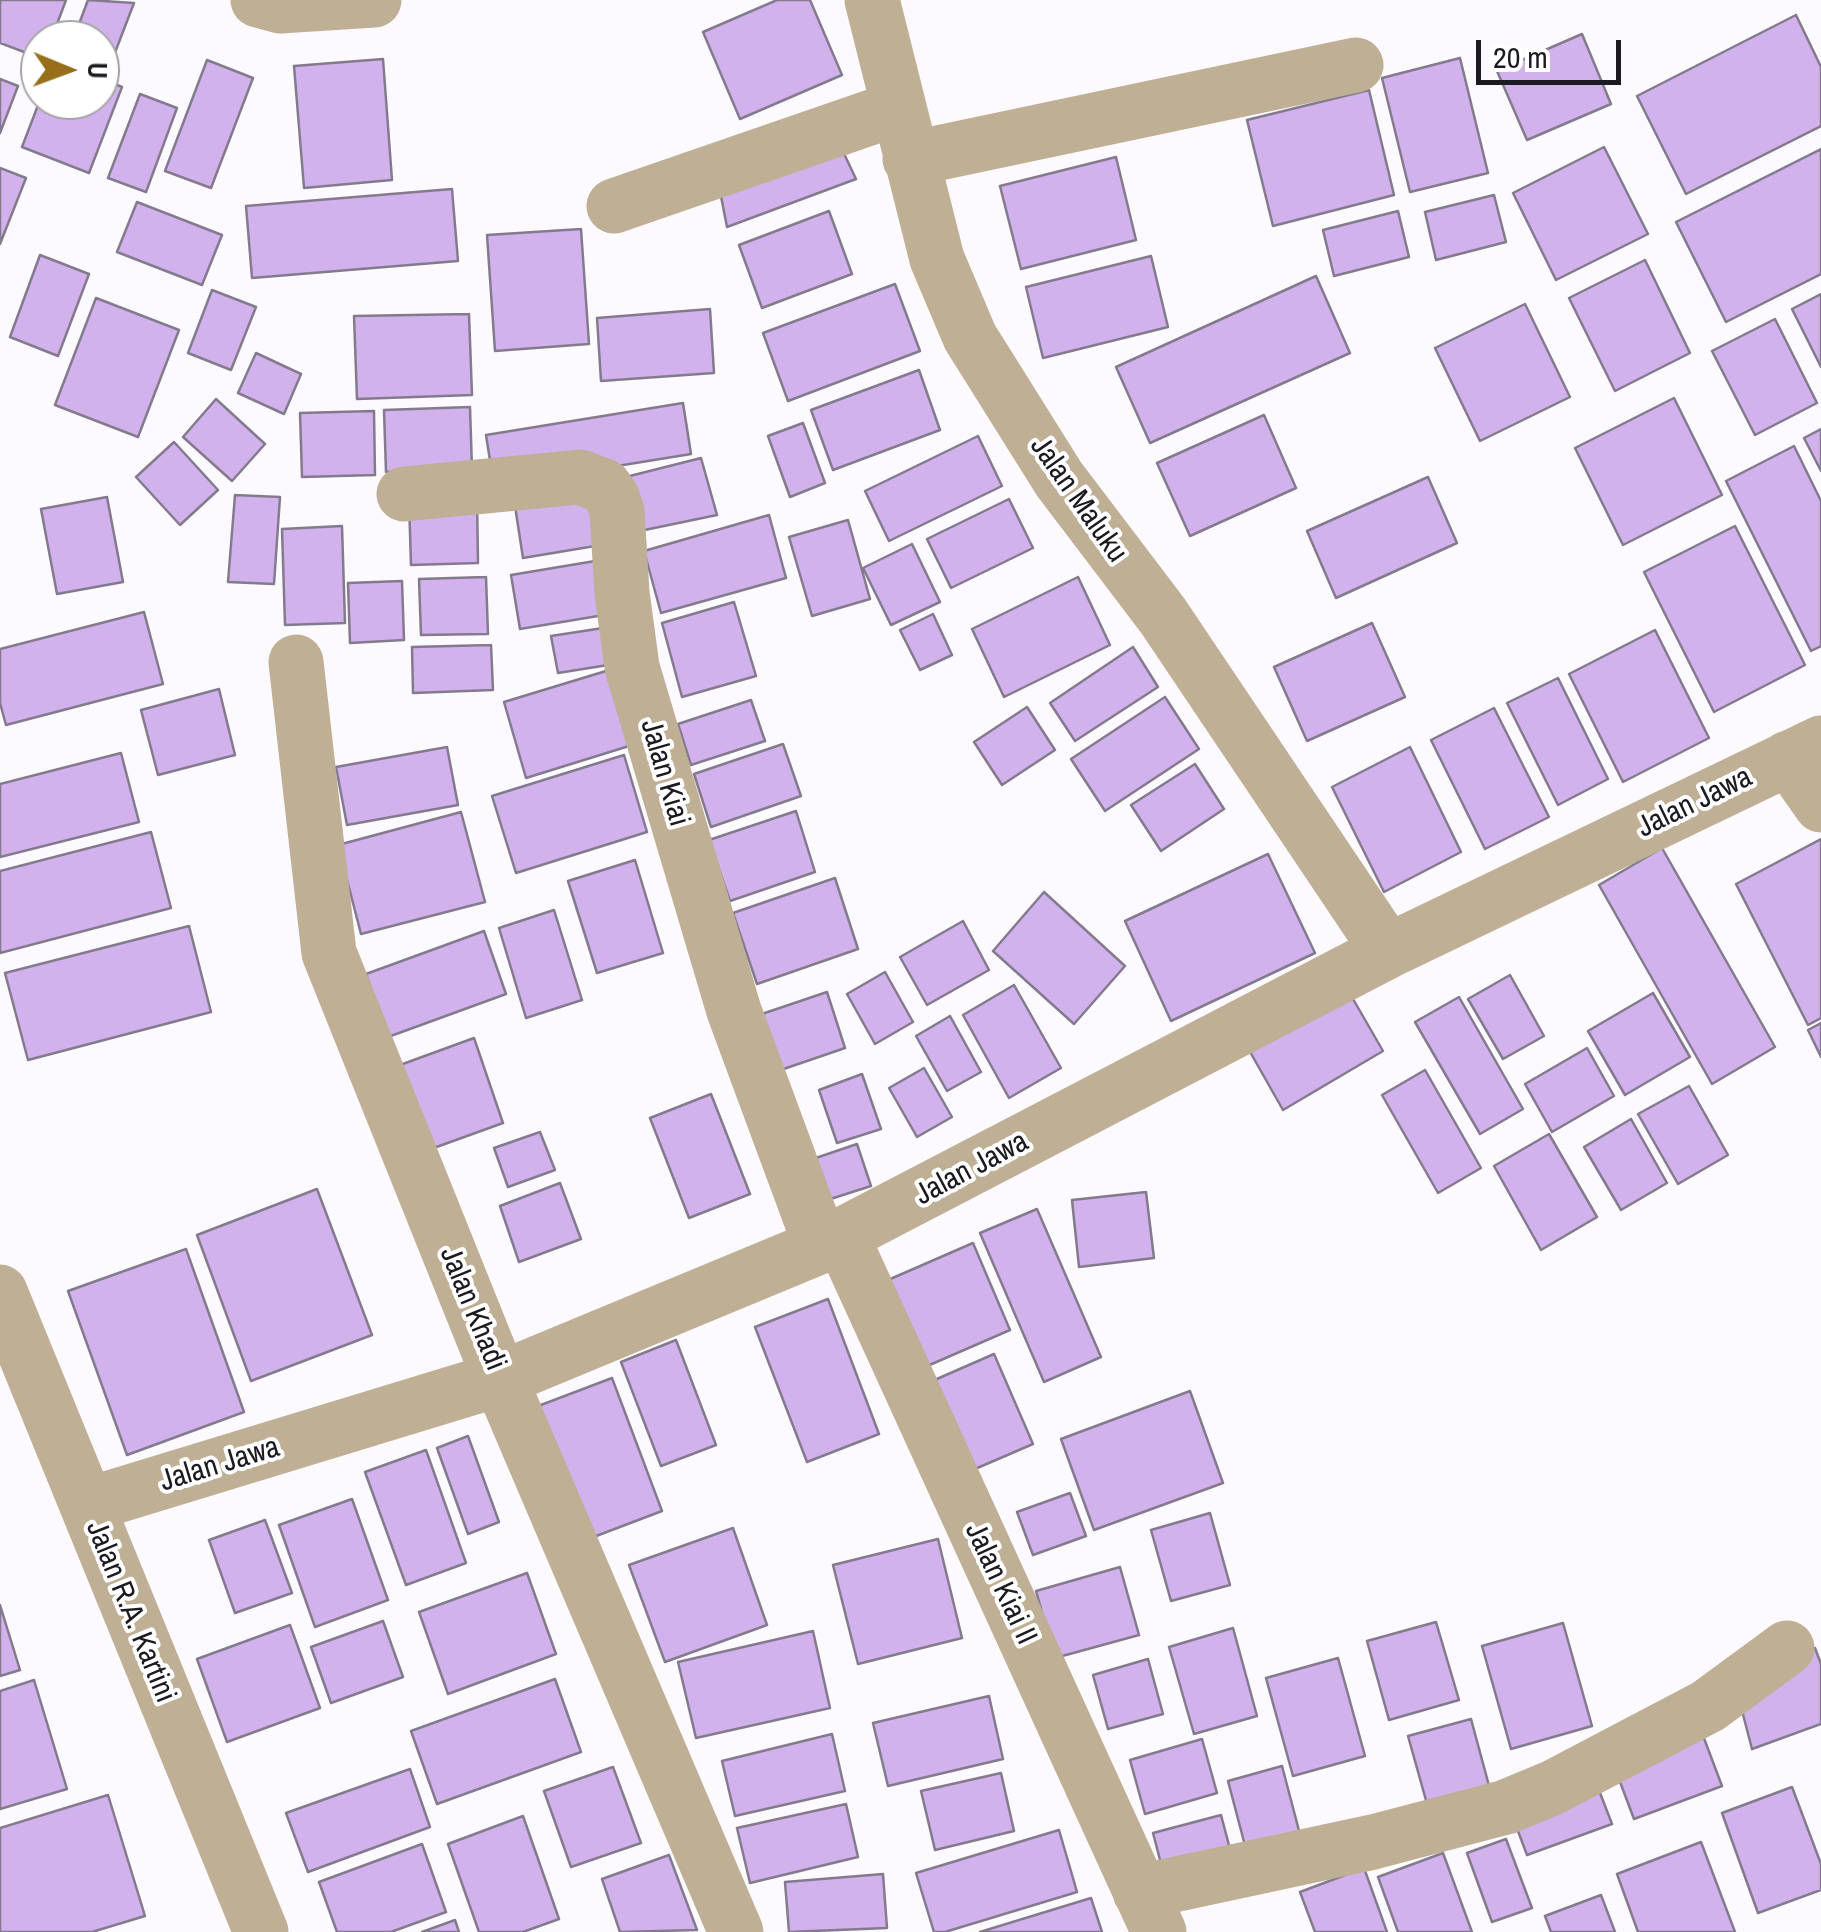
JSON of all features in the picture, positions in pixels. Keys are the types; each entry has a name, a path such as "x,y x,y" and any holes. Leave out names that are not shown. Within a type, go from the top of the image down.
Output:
{"street":[{"path":"258,0 280,6 374,0"},
{"name":"Jalan Maluku","path":"872,0 937,259 970,337 1059,480 1163,616 1388,952"},
{"path":"614,206 904,134 1356,65"},
{"name":"Jalan Kiai","path":"404,494 580,478 604,486 612,496 632,667 734,1011 831,1241"},
{"name":"Jalan Khadi","path":"296,662 329,953 500,1379 736,1932"},
{"path":"1805,751 1821,805"},
{"name":"Jalan Jawa","path":"86,1506 500,1379 831,1241 1388,952 1805,751"},
{"name":"Jalan Kiai II","path":"831,1241 1150,1912"},
{"name":"Jalan R.A. Kartini","path":"0,1292 261,1932"},
{"path":"1150,1912 1373,1842 1506,1807 1552,1788 1708,1706 1787,1648"}],"building":[{"path":"0,0 66,0 58,20 20,20 20,50 0,43"},
{"path":"88,0 134,3 120,40 120,20 80,20"},
{"path":"777,0 810,0 842,75 740,119 703,32"},
{"path":"1796,15 1821,67 1821,126 1686,194 1637,96"},
{"path":"1582,34 1611,104 1527,140 1497,71"},
{"path":"1460,58 1488,173 1410,192 1382,78"},
{"path":"383,59 392,180 304,188 294,66"},
{"path":"207,60 253,78 211,188 165,171"},
{"path":"0,79 18,86 0,133"},
{"path":"1369,90 1394,195 1273,226 1247,120"},
{"path":"140,94 177,108 146,192 108,178"},
{"path":"32,120 109,120 89,173 22,147"},
{"path":"838,141 856,179 727,227 719,186"},
{"path":"1604,147 1648,234 1556,280 1513,193"},
{"path":"1821,149 1821,274 1726,322 1676,222"},
{"path":"1116,157 1136,240 1021,269 1000,186"},
{"path":"0,168 26,178 0,244"},
{"path":"452,189 458,261 252,278 246,206"},
{"path":"1494,195 1506,242 1436,260 1425,212"},
{"path":"137,202 222,235 202,285 117,252"},
{"path":"829,211 852,274 762,308 739,245"},
{"path":"1398,211 1409,257 1334,276 1323,230"},
{"path":"581,229 589,344 495,351 487,235"},
{"path":"40,255 89,274 58,356 10,337"},
{"path":"1151,256 1168,327 1043,358 1026,287"},
{"path":"1645,260 1690,353 1615,391 1569,298"},
{"path":"1316,276 1350,353 1150,443 1116,367"},
{"path":"895,284 920,351 788,401 763,333"},
{"path":"212,290 256,307 231,370 188,353"},
{"path":"1821,294 1821,367 1792,309"},
{"path":"96,298 179,330 138,437 55,405"},
{"path":"1525,304 1570,397 1480,441 1435,348"},
{"path":"710,309 714,373 601,381 597,318"},
{"path":"469,314 472,395 357,399 354,316"},
{"path":"1775,319 1817,403 1755,435 1712,351"},
{"path":"256,353 301,374 284,414 238,393"},
{"path":"919,370 940,430 833,470 811,410"},
{"path":"1674,398 1722,495 1623,545 1575,448"},
{"path":"216,399 265,444 232,481 183,437"},
{"path":"683,403 691,454 494,486 486,435"},
{"path":"470,407 472,469 386,472 384,410"},
{"path":"374,411 375,475 302,477 300,413"},
{"path":"1264,415 1296,488 1190,536 1157,463"},
{"path":"803,423 825,483 790,497 768,436"},
{"path":"1821,429 1821,471 1804,438"},
{"path":"978,436 1002,486 889,541 865,491"},
{"path":"174,442 218,490 180,525 136,477"},
{"path":"1794,446 1821,501 1821,646 1811,651 1726,481"},
{"path":"701,458 717,515 635,532 618,479"},
{"path":"1428,477 1457,543 1336,598 1307,531"},
{"path":"592,493 601,545 523,558 515,506"},
{"path":"235,495 280,497 274,584 228,582"},
{"path":"107,497 123,582 57,594 41,509"},
{"path":"477,499 478,563 411,565 409,501"},
{"path":"1009,499 1033,548 951,588 927,539"},
{"path":"769,515 786,578 661,613 644,551"},
{"path":"848,520 870,599 812,616 789,537"},
{"path":"342,526 345,623 285,625 282,529"},
{"path":"1735,526 1805,665 1714,712 1644,572"},
{"path":"912,544 940,602 891,625 863,568"},
{"path":"601,560 610,614 520,629 511,575"},
{"path":"486,577 488,634 421,635 419,579"},
{"path":"1078,577 1110,645 1004,697 972,629"},
{"path":"402,581 404,640 350,643 348,583"},
{"path":"734,602 756,676 682,697 662,623"},
{"path":"144,612 163,684 6,725 0,703 0,649"},
{"path":"933,614 952,655 920,670 900,630"},
{"path":"1372,623 1405,697 1307,741 1274,667"},
{"path":"603,628 608,665 558,673 551,636"},
{"path":"1655,630 1709,738 1623,782 1569,674"},
{"path":"491,645 493,690 413,693 412,647"},
{"path":"1133,647 1158,687 1075,741 1050,703"},
{"path":"606,671 629,746 526,778 504,702"},
{"path":"1558,678 1608,779 1558,805 1507,703"},
{"path":"219,689 235,755 158,775 141,710"},
{"path":"1165,697 1199,749 1105,811 1071,759"},
{"path":"751,700 765,741 691,765 678,724"},
{"path":"1027,707 1055,750 1002,785 974,742"},
{"path":"1494,708 1549,817 1485,849 1431,740"},
{"path":"783,744 801,796 711,827 694,774"},
{"path":"447,747 458,805 347,825 336,767"},
{"path":"1410,747 1461,852 1384,892 1332,787"},
{"path":"121,753 139,822 0,857 0,784"},
{"path":"624,755 647,832 516,873 492,796"},
{"path":"1195,764 1224,809 1161,851 1131,805"},
{"path":"796,811 815,872 730,901 709,840"},
{"path":"461,812 485,902 361,934 338,845"},
{"path":"151,832 171,908 0,953 0,871"},
{"path":"1821,839 1821,1018 1808,1025 1736,884"},
{"path":"1662,848 1775,1047 1712,1084 1599,885"},
{"path":"1268,854 1315,953 1171,1021 1125,921"},
{"path":"635,860 663,953 597,973 568,881"},
{"path":"835,878 858,949 757,984 733,913"},
{"path":"1044,892 1125,966 1074,1024 993,951"},
{"path":"554,910 582,1000 526,1018 499,928"},
{"path":"963,921 989,970 927,1005 900,957"},
{"path":"189,926 211,1012 28,1060 5,973"},
{"path":"484,931 506,994 388,1037 366,974"},
{"path":"885,972 913,1022 875,1044 847,994"},
{"path":"1510,975 1544,1036 1503,1059 1468,999"},
{"path":"1014,985 1061,1068 1009,1098 963,1015"},
{"path":"1345,985 1383,1051 1283,1110 1245,1043"},
{"path":"827,992 845,1048 769,1074 750,1018"},
{"path":"1653,993 1690,1057 1625,1095 1588,1031"},
{"path":"1459,997 1523,1109 1480,1134 1415,1022"},
{"path":"950,1016 981,1072 947,1091 916,1036"},
{"path":"1821,1023 1821,1057 1808,1030"},
{"path":"474,1038 503,1123 431,1149 400,1065"},
{"path":"1587,1048 1614,1096 1552,1132 1525,1084"},
{"path":"924,1068 952,1117 917,1137 889,1088"},
{"path":"1425,1070 1481,1168 1438,1193 1382,1095"},
{"path":"862,1074 881,1129 837,1143 819,1090"},
{"path":"1689,1086 1728,1155 1678,1184 1638,1114"},
{"path":"711,1094 750,1194 689,1218 650,1118"},
{"path":"1631,1119 1667,1183 1621,1210 1584,1147"},
{"path":"540,1132 555,1170 508,1187 494,1148"},
{"path":"1549,1134 1597,1217 1541,1250 1494,1166"},
{"path":"857,1144 871,1186 818,1203 804,1162"},
{"path":"560,1183 581,1239 519,1262 500,1206"},
{"path":"317,1189 372,1335 251,1381 197,1235"},
{"path":"1146,1192 1154,1258 1079,1267 1072,1200"},
{"path":"1037,1209 1101,1357 1044,1382 980,1233"},
{"path":"973,1243 1010,1330 925,1367 888,1280"},
{"path":"186,1249 244,1412 127,1455 68,1291"},
{"path":"828,1299 879,1434 807,1462 755,1327"},
{"path":"676,1340 716,1445 661,1466 621,1362"},
{"path":"994,1354 1033,1444 968,1472 930,1382"},
{"path":"612,1378 662,1511 583,1541 533,1408"},
{"path":"1190,1391 1223,1483 1094,1530 1061,1439"},
{"path":"468,1436 499,1522 468,1534 437,1448"},
{"path":"426,1450 466,1563 406,1585 365,1472"},
{"path":"1070,1493 1086,1536 1033,1555 1017,1512"},
{"path":"352,1499 388,1600 315,1627 279,1525"},
{"path":"1210,1513 1230,1585 1171,1601 1151,1530"},
{"path":"265,1520 292,1593 235,1613 209,1540"},
{"path":"733,1528 767,1625 665,1662 629,1565"},
{"path":"938,1539 962,1638 858,1664 833,1565"},
{"path":"1120,1567 1139,1635 1055,1658 1036,1591"},
{"path":"527,1573 556,1654 448,1694 419,1612"},
{"path":"0,1605 20,1670 0,1676"},
{"path":"383,1621 403,1677 331,1703 311,1647"},
{"path":"1436,1622 1459,1700 1389,1720 1367,1641"},
{"path":"1563,1623 1592,1726 1511,1749 1482,1646"},
{"path":"290,1625 320,1708 227,1742 197,1659"},
{"path":"1233,1628 1257,1716 1194,1734 1169,1647"},
{"path":"813,1631 830,1708 696,1738 678,1662"},
{"path":"1815,1648 1821,1664 1821,1724 1752,1749 1739,1699"},
{"path":"1338,1658 1365,1756 1293,1776 1266,1678"},
{"path":"1148,1659 1163,1714 1108,1729 1093,1675"},
{"path":"555,1679 581,1752 437,1804 411,1731"},
{"path":"34,1680 67,1789 0,1809 0,1691"},
{"path":"989,1696 1003,1759 888,1786 873,1723"},
{"path":"1471,1719 1491,1793 1429,1811 1408,1736"},
{"path":"1699,1725 1722,1786 1634,1819 1611,1758"},
{"path":"832,1734 845,1791 735,1816 722,1761"},
{"path":"1202,1739 1217,1793 1145,1814 1130,1760"},
{"path":"1282,1766 1302,1842 1248,1857 1228,1781"},
{"path":"613,1767 641,1843 571,1867 544,1791"},
{"path":"410,1769 430,1827 308,1872 286,1813"},
{"path":"1001,1773 1014,1831 935,1850 921,1791"},
{"path":"1597,1785 1612,1824 1527,1855 1513,1818"},
{"path":"1792,1787 1821,1864 1821,1890 1758,1913 1722,1813"},
{"path":"108,1795 145,1916 92,1932 0,1932 0,1828"},
{"path":"846,1804 858,1857 750,1883 737,1828"},
{"path":"1221,1815 1234,1864 1166,1883 1153,1833"},
{"path":"523,1816 559,1919 523,1932 479,1932 448,1844"},
{"path":"1059,1830 1077,1892 934,1932 916,1873"},
{"path":"1506,1839 1532,1908 1492,1922 1467,1853"},
{"path":"1701,1842 1735,1932 1638,1932 1617,1874"},
{"path":"422,1844 446,1912 391,1932 337,1932 319,1882"},
{"path":"1443,1853 1472,1932 1398,1932 1378,1877"},
{"path":"669,1855 697,1930 620,1932 602,1879"},
{"path":"1364,1868 1387,1932 1315,1932 1300,1892"},
{"path":"883,1874 887,1928 789,1932 785,1882"},
{"path":"1601,1895 1615,1932 1551,1932 1545,1916"},
{"path":"1091,1898 1102,1932 980,1932"},
{"path":"455,1920 459,1932 422,1932"}]}
